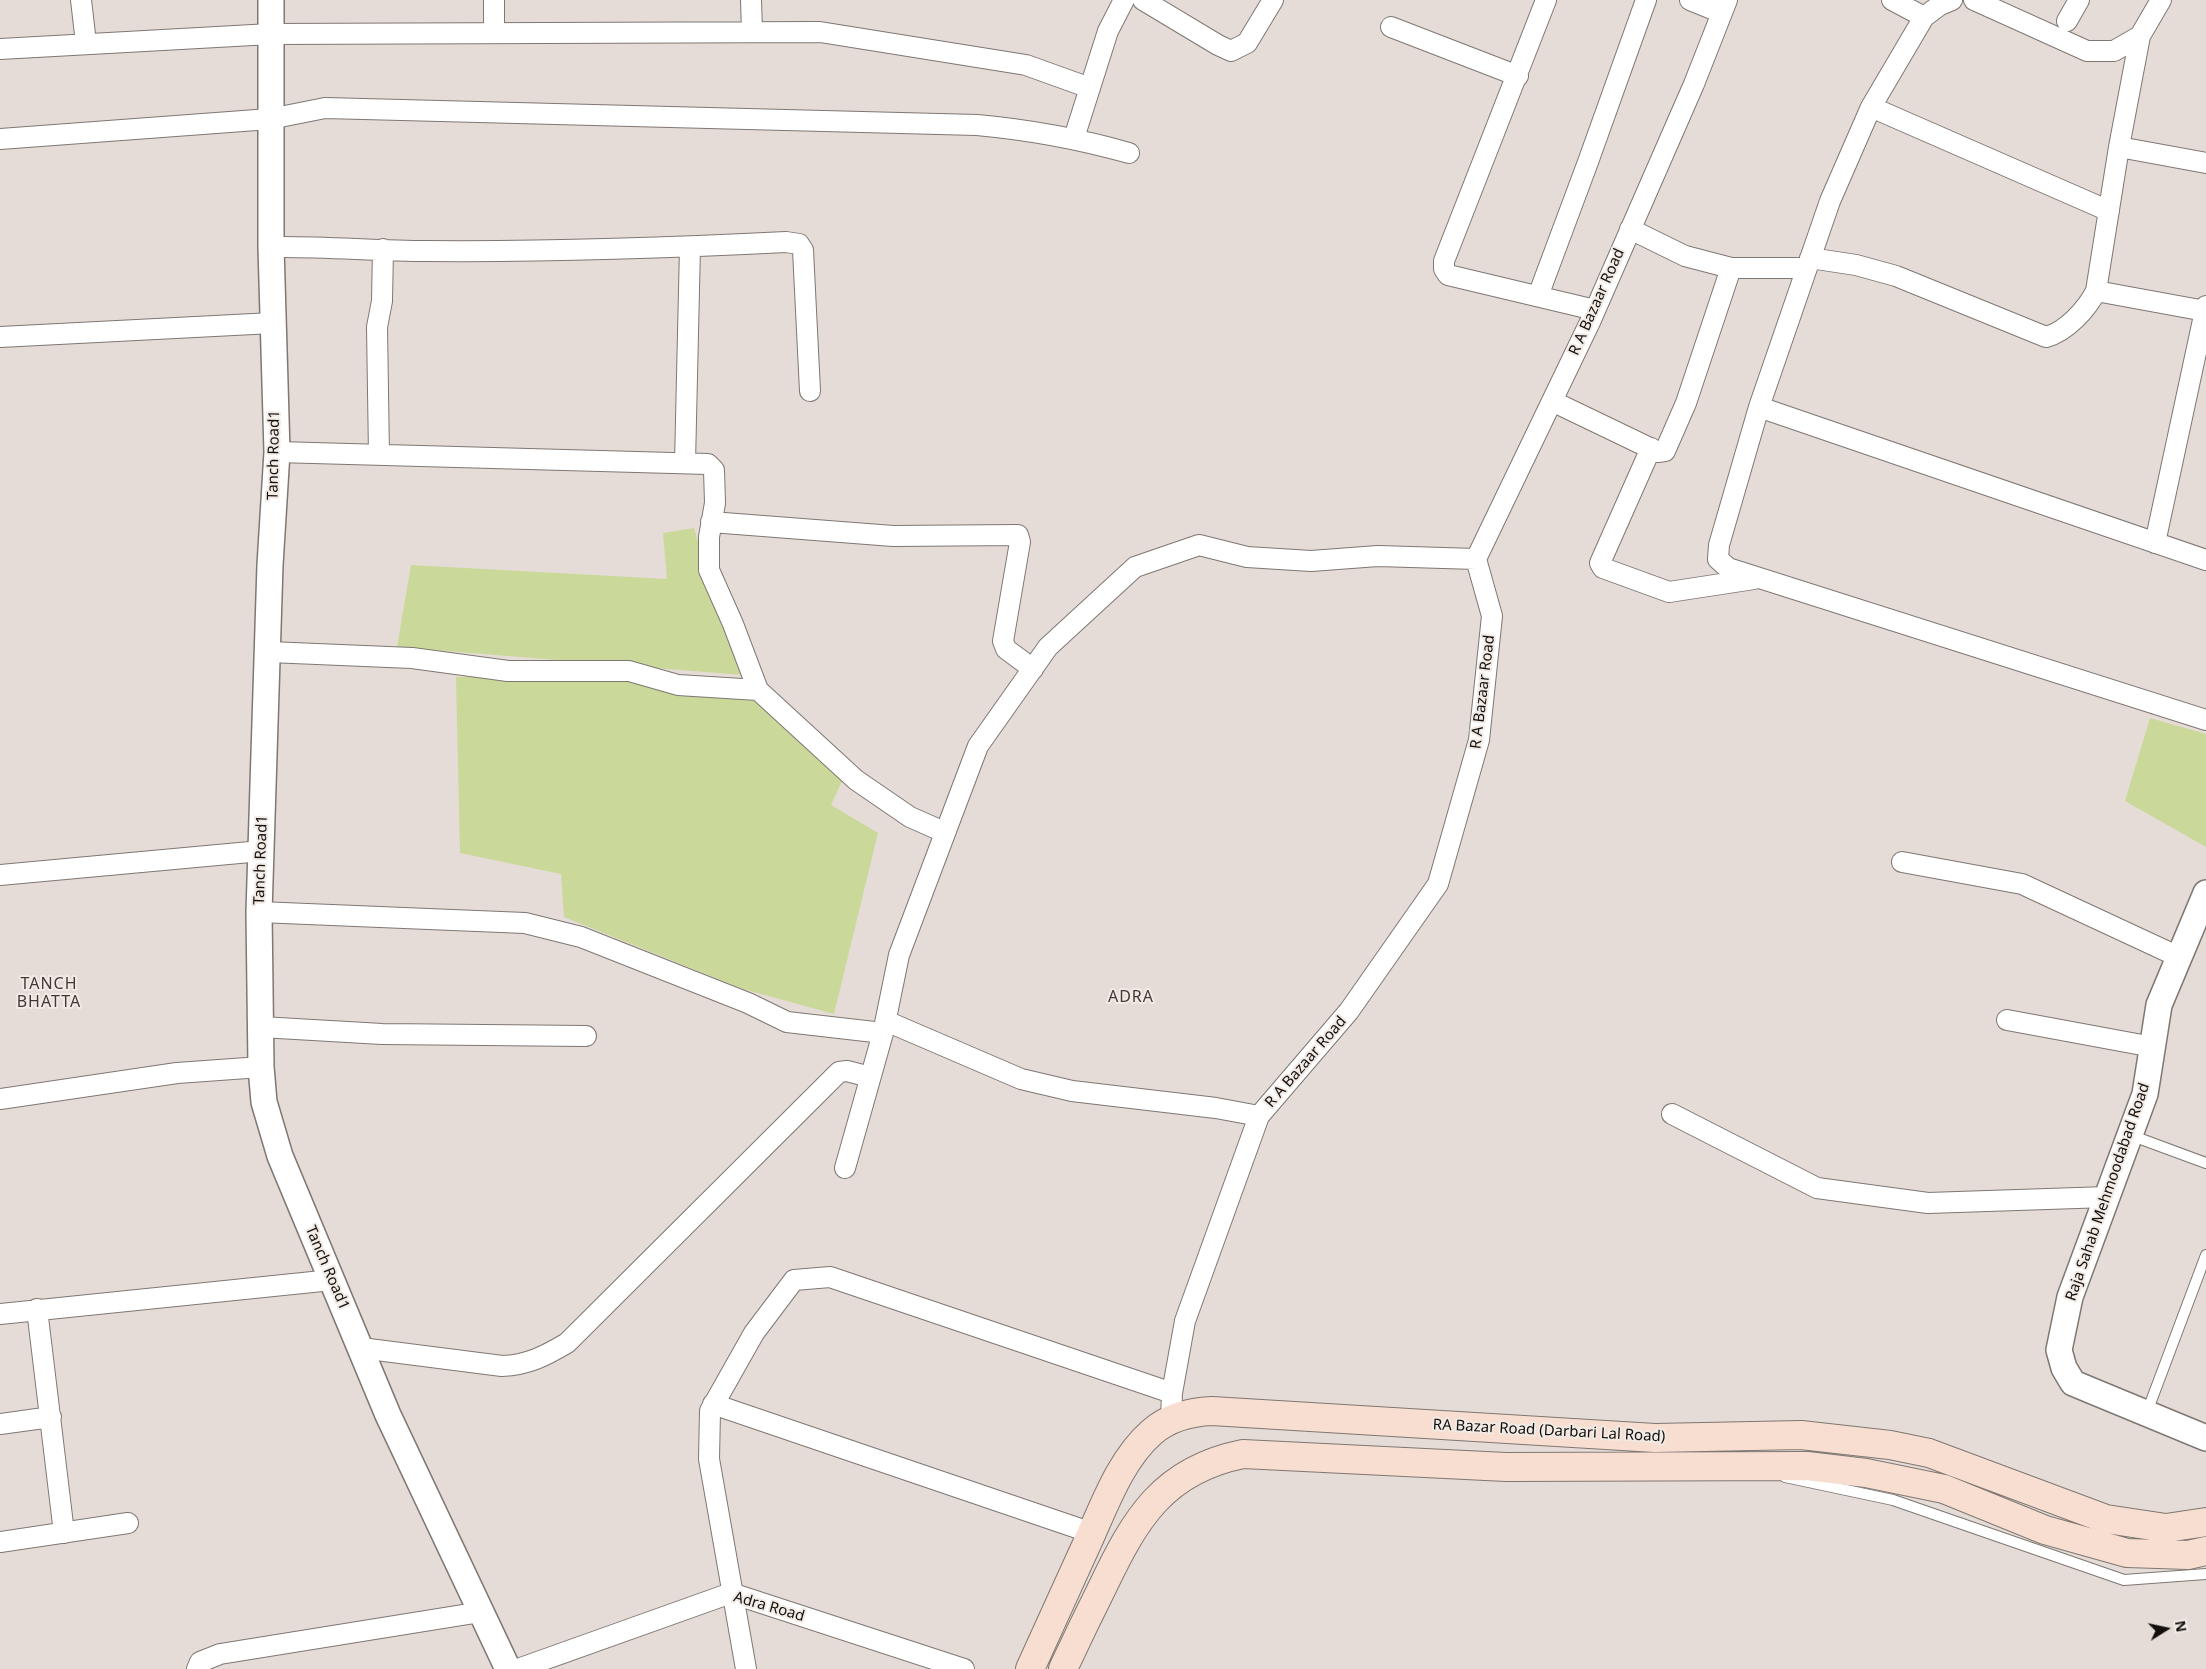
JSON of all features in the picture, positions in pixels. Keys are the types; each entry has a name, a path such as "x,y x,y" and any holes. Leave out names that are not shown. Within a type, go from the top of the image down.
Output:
{"main road":[{"name":"RA Bazar Road (Darbari Lal Road)","path":"1030,1669 1112,1490 1137,1448 1172,1407 1190,1412 1655,1438 1801,1435 1890,1445 1929,1453 2106,1519 2166,1528 2206,1522"},
{"name":"RA Bazar Road (Darbari Lal Road)","path":"1063,1669 1123,1544 1141,1515 1164,1492 1187,1474 1205,1464 1243,1454 1506,1467 1740,1468 1807,1466 1866,1473 1944,1489 2044,1530 2127,1553 2188,1555 2206,1552"}],"street":[{"path":"81,0 86,43"},
{"name":"Tanch Road1","path":"271,0 271,247 277,452 270,565 259,912 261,1067 264,1102 280,1156 388,1415 508,1669"},
{"path":"494,0 494,33"},
{"path":"751,0 752,31"},
{"path":"1074,138 1108,31 1124,0"},
{"path":"1143,0 1231,51 1247,43 1273,0"},
{"path":"1546,0 1518,76 1444,261 1444,269 1448,275 1595,310"},
{"path":"1538,296 1646,0"},
{"path":"1690,0 1725,6"},
{"path":"1892,0 1924,17"},
{"path":"1952,0 1940,5 1924,17 1872,107 1830,201 1759,406 1719,545 1718,559 1728,568 1758,578 2206,720"},
{"path":"1974,0 2087,50 2114,51 2140,36"},
{"path":"2067,21 2079,0"},
{"path":"1630,229 1685,256 1732,268 1808,263 1856,265 1896,276 2046,337 2056,335 2090,304 2096,291 2119,147 2140,36 2161,0"},
{"name":"R A Bazaar Road","path":"1172,1407 1185,1321 1259,1116 1350,1011 1438,884 1479,740 1492,616 1476,559 1595,310 1725,6"},
{"path":"1391,27 1518,76"},
{"path":"0,49 271,34 820,32 1026,66 1090,88"},
{"path":"1872,107 2109,210"},
{"path":"0,139 270,119 325,108 978,125 1034,130 1074,138 1129,153"},
{"path":"2119,147 2206,164"},
{"path":"271,247 323,246 426,251 690,247 786,242 799,244 803,250 810,391"},
{"path":"685,464 690,247"},
{"path":"380,455 377,327 382,301 383,249"},
{"path":"1552,401 1658,452 1665,451 1669,446 1732,268"},
{"path":"2096,291 2205,309 2199,380 2155,543"},
{"path":"0,337 273,323"},
{"path":"1759,406 2206,560"},
{"path":"1651,448 1600,563 1603,568 1669,592 1758,578"},
{"path":"277,452 708,464 714,470 715,503 711,522 708,570 733,624 758,690 856,780 910,817 944,832"},
{"path":"711,522 893,536 1018,535 1020,542 1003,641 1006,649 1033,669"},
{"path":"845,1168 884,1027 899,955 944,832 978,746 1048,647 1135,567 1199,545 1247,557 1311,561 1378,556 1476,559"},
{"path":"268,652 412,658 508,671 629,671 678,685 758,690"},
{"path":"0,874 261,851"},
{"path":"1902,862 2022,884 2179,957"},
{"name":"Raja Sahab Mehmoodabad Road","path":"2206,893 2159,1005 2145,1094 2070,1297 2059,1350 2064,1368 2073,1383 2148,1412 2206,1438"},
{"path":"259,912 525,923 581,937 748,1003 787,1022 884,1027 1021,1079 1072,1091 1216,1108 1259,1116"},
{"path":"2007,1020 2153,1047"},
{"path":"261,1027 382,1034 586,1036"},
{"path":"0,1099 177,1073 261,1067"},
{"path":"361,1348 502,1366 520,1366 541,1359 567,1343 839,1072 847,1071 870,1077"},
{"path":"1672,1114 1817,1188 1928,1204 2107,1197"},
{"path":"746,1669 731,1593 709,1459 710,1411 754,1333 794,1280 830,1278 1172,1407"},
{"path":"0,1314 332,1280"},
{"path":"37,1309 64,1533"},
{"path":"713,1404 1092,1533"},
{"path":"0,1424 51,1417"},
{"path":"0,1542 128,1524"},
{"name":"Adra Road","path":"518,1669 731,1593 964,1669"},
{"path":"197,1669 200,1662 220,1654 481,1612"}],"lane":[{"path":"2130,1135 2206,1163"},
{"path":"2148,1412 2206,1255"},
{"path":"1740,1468 1893,1500 2124,1580 2206,1574"}],"green space":[{"path":"694,528 726,634 742,675 397,647 411,565 667,579 663,533"},
{"path":"456,677 629,677 758,701 843,779 831,805 878,833 834,1014 743,989 564,917 561,874 460,853"},
{"path":"2150,718 2206,734 2206,847 2125,801"}],"district":[{"name":"TANCH BHATTA","path":"49,993"},
{"name":"ADRA","path":"1131,997"}]}
